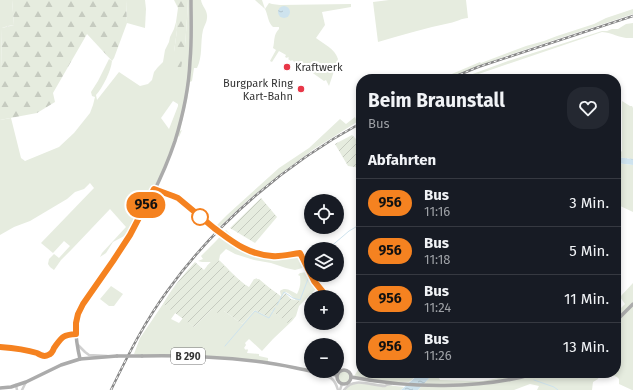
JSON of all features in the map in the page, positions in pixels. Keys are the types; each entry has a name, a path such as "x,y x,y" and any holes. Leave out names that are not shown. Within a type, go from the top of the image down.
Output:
{"main road":[{"path":"80,359 76,334 78,314 83,304 113,261 141,216 166,164 175,140 182,112 190,67 191,0"},
{"path":"621,316 633,304"},
{"path":"71,362 78,352 78,346"},
{"name":"B 290","path":"2,388 26,382 66,363 80,359 115,356 227,358 263,362 304,370"},
{"name":"B 290","path":"344,370 349,371 351,378 393,384 453,387 483,386 522,378"},
{"path":"337,378 337,380 342,384 348,383 351,378"}],"street":[{"path":"78,346 89,355 115,356"},
{"path":"332,378 339,390"},
{"path":"22,390 26,382"},
{"path":"344,390 346,387 355,383 385,386 393,384"},
{"path":"339,390 342,384"},
{"path":"16,385 17,390"},
{"path":"2,388 10,390"}],"green space":[{"path":"0,0 12,0 14,25 2,28 1,70 0,70"},
{"path":"12,0 126,0 127,23 112,61 87,34 53,93 55,102 37,113 0,120 2,28 14,25"},
{"path":"126,0 145,0 145,28 127,23"},
{"path":"174,0 188,0 185,46 179,79 175,79 174,52 178,8"},
{"path":"188,0 201,0 207,13 207,20 203,30 199,63 197,68 194,68 192,81 190,82 180,131 182,130 179,137 177,135 166,164 135,226 133,225 128,234 113,242 106,253 100,257 102,253 126,227 110,209 61,260 54,270 48,264 49,259 54,254 59,258 70,246 64,241 53,253 41,243 94,188 90,183 84,189 75,192 67,199 30,221 14,227 0,235 0,120 11,118 21,158 25,161 59,147 74,133 90,113 95,97 92,96 91,92 109,59 112,61 110,69 104,83 96,95 97,100 119,72 140,86 148,84 152,80 154,72 163,62 165,50 176,22 177,30 174,52 185,46","holes":["173,101 178,104 178,106 169,129 161,118"]},
{"path":"255,0 262,0 265,9 257,2"},
{"path":"389,0 466,0 468,18 378,42 373,2"},
{"path":"269,3 280,5 351,4 351,7 322,12 325,25 316,38 332,50 337,55 338,59 329,86 326,80 324,81 303,66 299,66 279,51 272,62 270,61 276,50 273,48 275,36 279,27 273,27 271,25 265,9"},
{"path":"633,9 633,14 506,56 458,74 452,74 480,62 481,63 526,46 594,24 606,18"},
{"path":"633,23 633,38 624,38 602,32 479,74 473,74 602,31 618,29 626,24"},
{"path":"622,101 633,108 633,159 621,158"},
{"path":"355,117 356,123 314,149 248,200 218,228 216,226 279,168 309,148 340,119 346,124"},
{"path":"352,135 356,139 356,167 348,166 335,144"},
{"path":"621,164 633,165 633,212 621,206"},
{"path":"261,198 277,217 255,243 230,228"},
{"path":"226,230 237,241 239,246 255,253 274,256 300,253 304,262 304,268 295,270 286,268 235,254 226,249 220,255 219,260 237,278 249,287 254,279 259,279 280,297 252,291 207,266 211,262 198,261 203,259 201,256"},
{"path":"215,258 249,289 256,278 282,297 285,293 291,299 299,301 292,318 288,323 272,311 268,317 255,310 242,324 224,311 221,315 212,309 194,327 163,304 178,282 195,262 204,270"},
{"path":"304,273 304,282 315,282 320,289 304,290 304,301 299,306 296,316 262,351 249,339 245,343 246,345 244,348 248,350 247,353 259,354 259,356 268,358 268,361 274,364 227,358 142,356 134,354 140,338 163,304 176,312 171,319 179,323 183,318 194,327 212,309 224,311 242,324 255,310 266,316 272,311 288,322 298,302 285,292 281,296 280,291 287,289 297,294 300,288 300,276 298,275"},
{"path":"633,283 633,390 619,384 618,378 621,378 621,308 625,304 621,296"},
{"path":"111,286 123,294 114,306 109,306 100,299"},
{"path":"344,370 347,370 351,374 351,380 347,384 341,384 337,380 337,378 344,378"},
{"path":"356,373 356,378 414,378 409,382 398,382 396,384 353,378"},
{"path":"429,378 439,378 440,380 483,381 499,378 598,378 593,382 592,390 537,390 539,386 530,384 514,390 418,390"},
{"path":"361,382 404,387 401,390 344,390 350,385"}],"water":[{"path":"282,6 286,6 290,12 286,18 282,18 278,14 278,10"},
{"path":"621,158 633,159 633,165 621,164"},
{"path":"414,378 429,378 418,390 401,390"}],"waterway":[{"path":"336,242 356,227"},
{"path":"277,305 284,292 293,298 300,300 307,282"},
{"path":"225,346 255,311 269,318 275,308"},
{"path":"534,380 554,387 558,390"}],"railway":[{"path":"461,74 478,67 633,16"},
{"path":"111,390 144,326 168,290 208,241 231,218 280,175 333,139 356,126"}],"bus line":[{"name":"956","path":"0,347 28,350 48,356 62,337 67,334 76,334 78,314 83,304 130,235 154,189 178,198 234,244 245,249 255,253 274,256 300,253 314,281 321,290"}],"place":[{"name":"Kraftwerk","path":"287,67"},
{"name":"Burgpark Ring Kart-Bahn","path":"301,89"}]}
